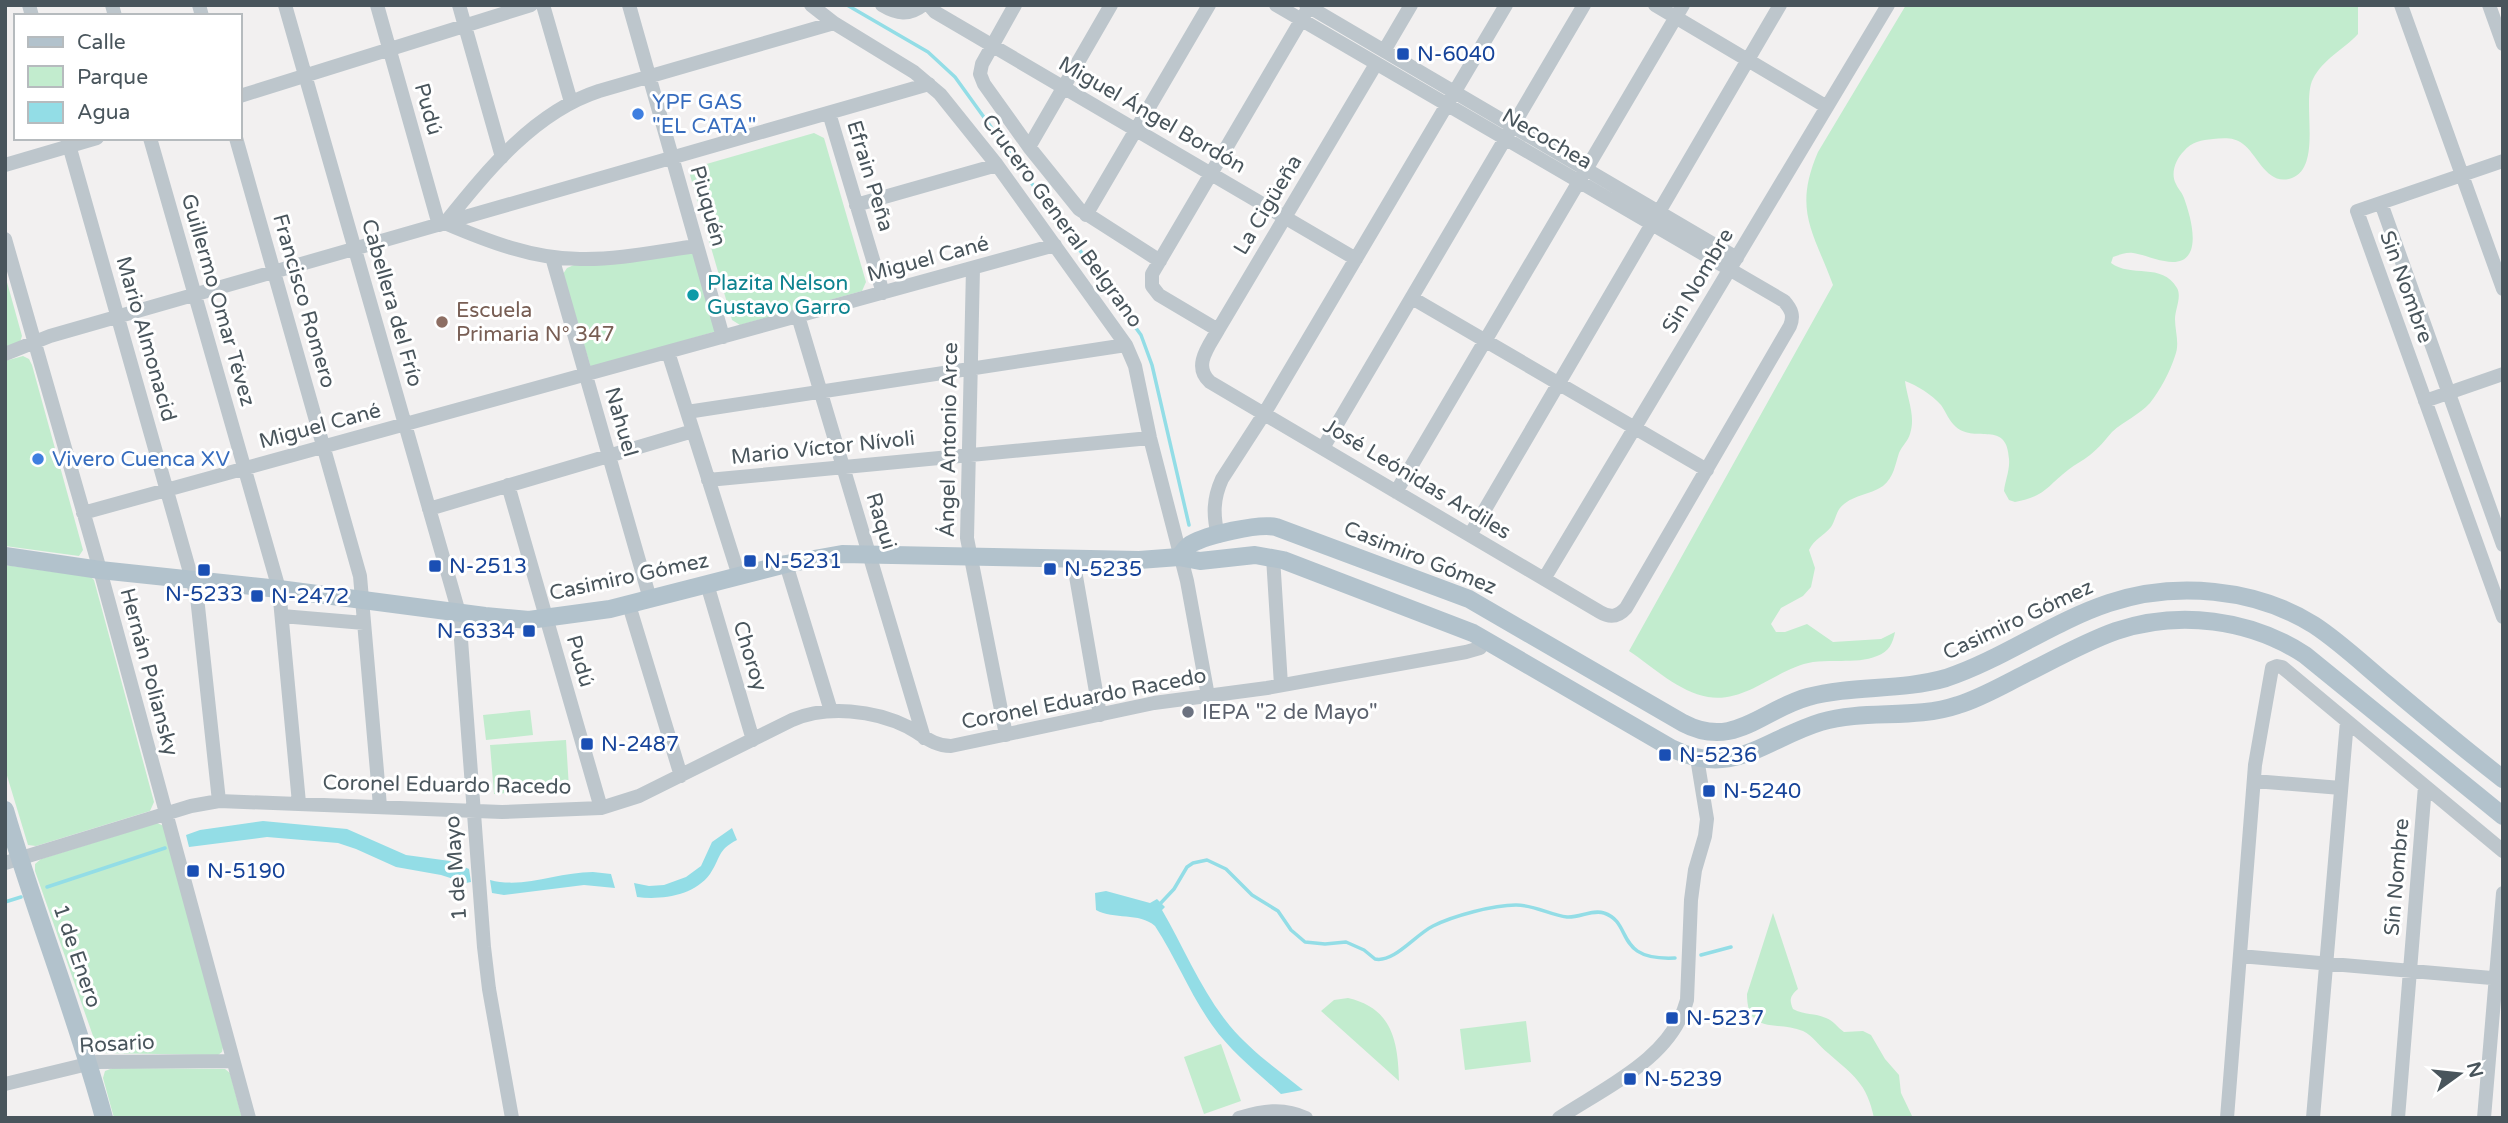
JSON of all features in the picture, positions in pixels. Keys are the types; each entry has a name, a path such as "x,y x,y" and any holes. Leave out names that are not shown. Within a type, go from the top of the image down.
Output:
{"main road":[{"name":"Casimiro Gómez","path":"1179,557 1193,543 1261,525 1276,527 1455,593 1498,614 1695,729 1719,733 1734,731 1802,699 1831,692 1924,683 1946,678 2088,611 2121,599 2168,591 2215,592 2265,603 2311,624 2503,779"},
{"name":"Casimiro Gómez","path":"5,556 505,619 547,619 629,605 786,564 829,556 869,554 1150,560 1179,557 1200,561 1255,555 1273,557 1441,619 1486,640 1671,748 1697,758 1724,760 1766,747 1818,723 1841,718 1925,712 1956,706 2113,632 2158,621 2210,621 2254,631 2276,639 2305,655 2503,816"},
{"path":"1486,640 1498,614"},
{"path":"1785,706 1793,734"},
{"name":"1 de Enero","path":"5,810 12,861 88,1063 104,1118"}],"street":[{"name":"Cabellera del Frío","path":"285,5 458,613"},
{"name":"Pudú","path":"377,5 442,224"},
{"path":"459,5 502,157"},
{"path":"242,95 531,5"},
{"path":"542,5 570,102"},
{"name":"Piuquén","path":"629,5 723,337"},
{"path":"882,5 903,14 923,5"},
{"name":"Miguel Ángel Bordón","path":"929,5 935,12 1356,259"},
{"path":"1015,5 982,64 980,74 984,84 1073,203 1086,215 1160,261"},
{"path":"1029,147 1111,5"},
{"path":"1086,215 1209,5"},
{"name":"Necochea","path":"1276,5 1307,9 1447,105 1505,139 1583,176"},
{"name":"La Cigüeña","path":"1202,370 1203,357 1411,5"},
{"path":"1218,536 1213,515 1217,490 1506,5"},
{"path":"1323,448 1584,5"},
{"path":"1655,5 1680,12 1748,60 1827,107"},
{"path":"1470,535 1780,5"},
{"name":"Sin Nombre","path":"1544,579 1888,5"},
{"path":"2401,5 2503,289"},
{"path":"2489,5 2503,44"},
{"name":"Crucero General Belgrano","path":"817,8 834,23 901,63 929,84 955,111 1126,345 1135,366 1186,581 1208,696"},
{"path":"1219,330 1159,295 1152,286 1152,274 1307,9"},
{"path":"1396,492 1680,12"},
{"path":"442,224 502,157 570,102 649,76 834,23"},
{"name":"Necochea","path":"1380,57 1455,92 1513,126 1583,176 1733,264 1784,301 1792,313 1790,326 1707,470"},
{"path":"5,354 117,317 929,84"},
{"name":"Efrain Peña","path":"829,113 883,293"},
{"name":"Guillermo Omar Tévez","path":"151,140 279,589 299,803"},
{"name":"Francisco Romero","path":"237,140 358,569 380,806"},
{"path":"5,165 68,142"},
{"name":"Mario Almonacid","path":"68,142 193,579 200,616 219,801"},
{"name":"Sin Nombre","path":"2503,160 2357,211 2425,401 2497,582 2503,617"},
{"path":"856,205 997,165"},
{"name":"Sin Nombre","path":"2381,203 2503,545"},
{"path":"442,224 500,245 552,257 594,259 697,246"},
{"name":"Hernán Poliansky","path":"5,239 100,570 249,1118"},
{"name":"Miguel Cané","path":"83,513 1055,245"},
{"name":"Nahuel","path":"552,257 650,599"},
{"name":"Ángel Antonio Arce","path":"973,268 967,529 1006,735"},
{"path":"1412,298 1707,470"},
{"name":"Raqui","path":"798,316 923,738"},
{"path":"687,412 1126,345"},
{"path":"668,352 739,576"},
{"name":"José Leónidas Ardiles","path":"1202,370 1210,382 1605,615 1617,615 1626,608 1707,470"},
{"path":"2425,401 2503,374"},
{"path":"429,509 693,431"},
{"name":"Mario Víctor Nívoli","path":"708,480 1150,438"},
{"name":"Pudú","path":"508,485 601,808"},
{"path":"1273,557 1281,685"},
{"path":"1073,559 1100,715"},
{"path":"786,564 831,711"},
{"name":"Choroy","path":"707,584 753,740"},
{"path":"629,605 681,776"},
{"name":"1 de Mayo","path":"458,613 489,989 512,1118"},
{"path":"282,616 364,623"},
{"name":"Coronel Eduardo Racedo","path":"12,861 166,813 219,801 517,812 601,808 630,800 802,716 831,711 886,719 909,728 936,745 951,746 1154,703 1281,685 1466,652 1480,648 1486,640"},
{"path":"2227,1118 2254,781 2269,673 2274,666 2282,667 2503,851"},
{"path":"2313,1118 2347,721"},
{"path":"1559,1118 1649,1057 1672,1035 1684,1013 1687,1000 1692,884 1707,819 1697,758"},
{"path":"2254,781 2341,788"},
{"name":"Sin Nombre","path":"2398,1118 2425,786"},
{"path":"2484,1118 2499,979 2503,893"},
{"path":"2240,956 2499,979"},
{"name":"Rosario","path":"5,1084 88,1063 233,1061"},
{"path":"1239,1118 1275,1110 1306,1118"}],"green space":[{"path":"1906,5 2358,5 2358,34 2328,60 2313,79 2309,102 2309,147 2307,161 2301,171 2292,178 2276,178 2269,174 2243,144 2233,139 2209,139 2193,144 2181,154 2174,171 2174,180 2190,217 2192,244 2187,257 2173,262 2133,253 2113,257 2111,263 2119,267 2163,275 2177,288 2179,299 2175,319 2176,351 2168,374 2150,403 2045,490 2015,502 2009,500 2004,491 2009,463 2007,447 2003,440 1989,434 1964,432 1949,419 1937,401 1905,381 1912,427 1892,475 1883,486 1850,500 1840,508 1831,527 1809,550 1815,568 1811,587 1803,596 1781,608 1771,624 1776,632 1785,632 1807,624 1833,642 1881,639 1895,632 1890,647 1870,658 1800,665 1736,695 1708,697 1697,694 1667,678 1629,651 1833,285 1813,234 1806,205 1811,172 1818,152"},
{"path":"814,133 824,138 866,282 862,291 740,325 732,320 690,175 696,167"},
{"path":"692,253 695,255 717,331 591,368 563,274 567,268 574,265"},
{"path":"5,275 22,336 20,342 5,347"},
{"path":"23,356 29,359 32,365 83,550 79,556 5,546 5,361"},
{"path":"5,565 91,577 94,580 154,802 150,811 36,846 28,845 5,769"},
{"path":"530,710 533,735 486,740 483,715"},
{"path":"566,740 569,788 494,794 490,745"},
{"path":"157,823 164,826 223,1047 218,1055 99,1053 35,871 35,864 41,859"},
{"path":"1773,913 1798,989 1791,998 1793,1009 1826,1018 1844,1032 1863,1031 1871,1035 1885,1059 1899,1075 1901,1093 1913,1118 1874,1118 1867,1096 1858,1081 1810,1036 1793,1028 1765,1024 1752,1016 1747,994"},
{"path":"1348,998 1374,1010 1390,1028 1397,1053 1399,1081 1321,1011 1334,1000"},
{"path":"1526,1021 1531,1062 1465,1070 1460,1029"},
{"path":"1221,1044 1241,1101 1204,1114 1184,1057"},
{"path":"113,1068 225,1069 230,1073 242,1118 114,1118 103,1078 105,1071"}],"water":[{"path":"263,821 347,829 406,855 450,861 469,869 471,882 396,867 338,843 267,837 189,847 186,835 200,830"},
{"path":"732,828 737,840 723,851 710,874 695,887 666,897 637,897 634,883 664,885 686,877 701,866 712,842"},
{"path":"593,872 611,874 615,888 584,885 504,895 492,893 490,880 516,883"},
{"path":"1106,891 1150,903 1157,899 1165,907 1162,910 1220,1013 1247,1044 1303,1090 1281,1094 1236,1053 1204,1013 1155,926 1142,919 1096,910 1095,893"}],"waterway":[{"path":"847,5 928,52 955,77 1141,335 1152,365 1189,525"},
{"path":"47,887 165,848"},
{"path":"1158,906 1174,889 1187,867 1207,860 1226,869 1252,895 1278,911 1291,930 1305,942 1346,942 1364,950 1375,959 1390,957 1441,922 1507,905 1530,907 1567,917 1604,913 1613,918 1633,948 1642,954 1675,958"},
{"path":"5,902 21,897"},
{"path":"1701,955 1731,947"}],"place":[{"name":"N-6040","path":"1403,54"},
{"name":"YPF GAS \"EL CATA\"","path":"638,114"},
{"name":"Plazita Nelson Gustavo Garro","path":"693,295"},
{"name":"Escuela Primaria N° 347","path":"442,322"},
{"name":"Vivero Cuenca XV","path":"38,459"},
{"name":"N-5231","path":"750,561"},
{"name":"N-2513","path":"435,566"},
{"name":"N-5235","path":"1050,569"},
{"name":"N-5233","path":"204,570"},
{"name":"N-2472","path":"257,596"},
{"name":"N-6334","path":"529,631"},
{"name":"IEPA \"2 de Mayo\"","path":"1188,712"},
{"name":"N-2487","path":"587,744"},
{"name":"N-5236","path":"1665,755"},
{"name":"N-5240","path":"1709,791"},
{"name":"N-5190","path":"193,871"},
{"name":"N-5237","path":"1672,1018"},
{"name":"N-5239","path":"1630,1079"}]}
